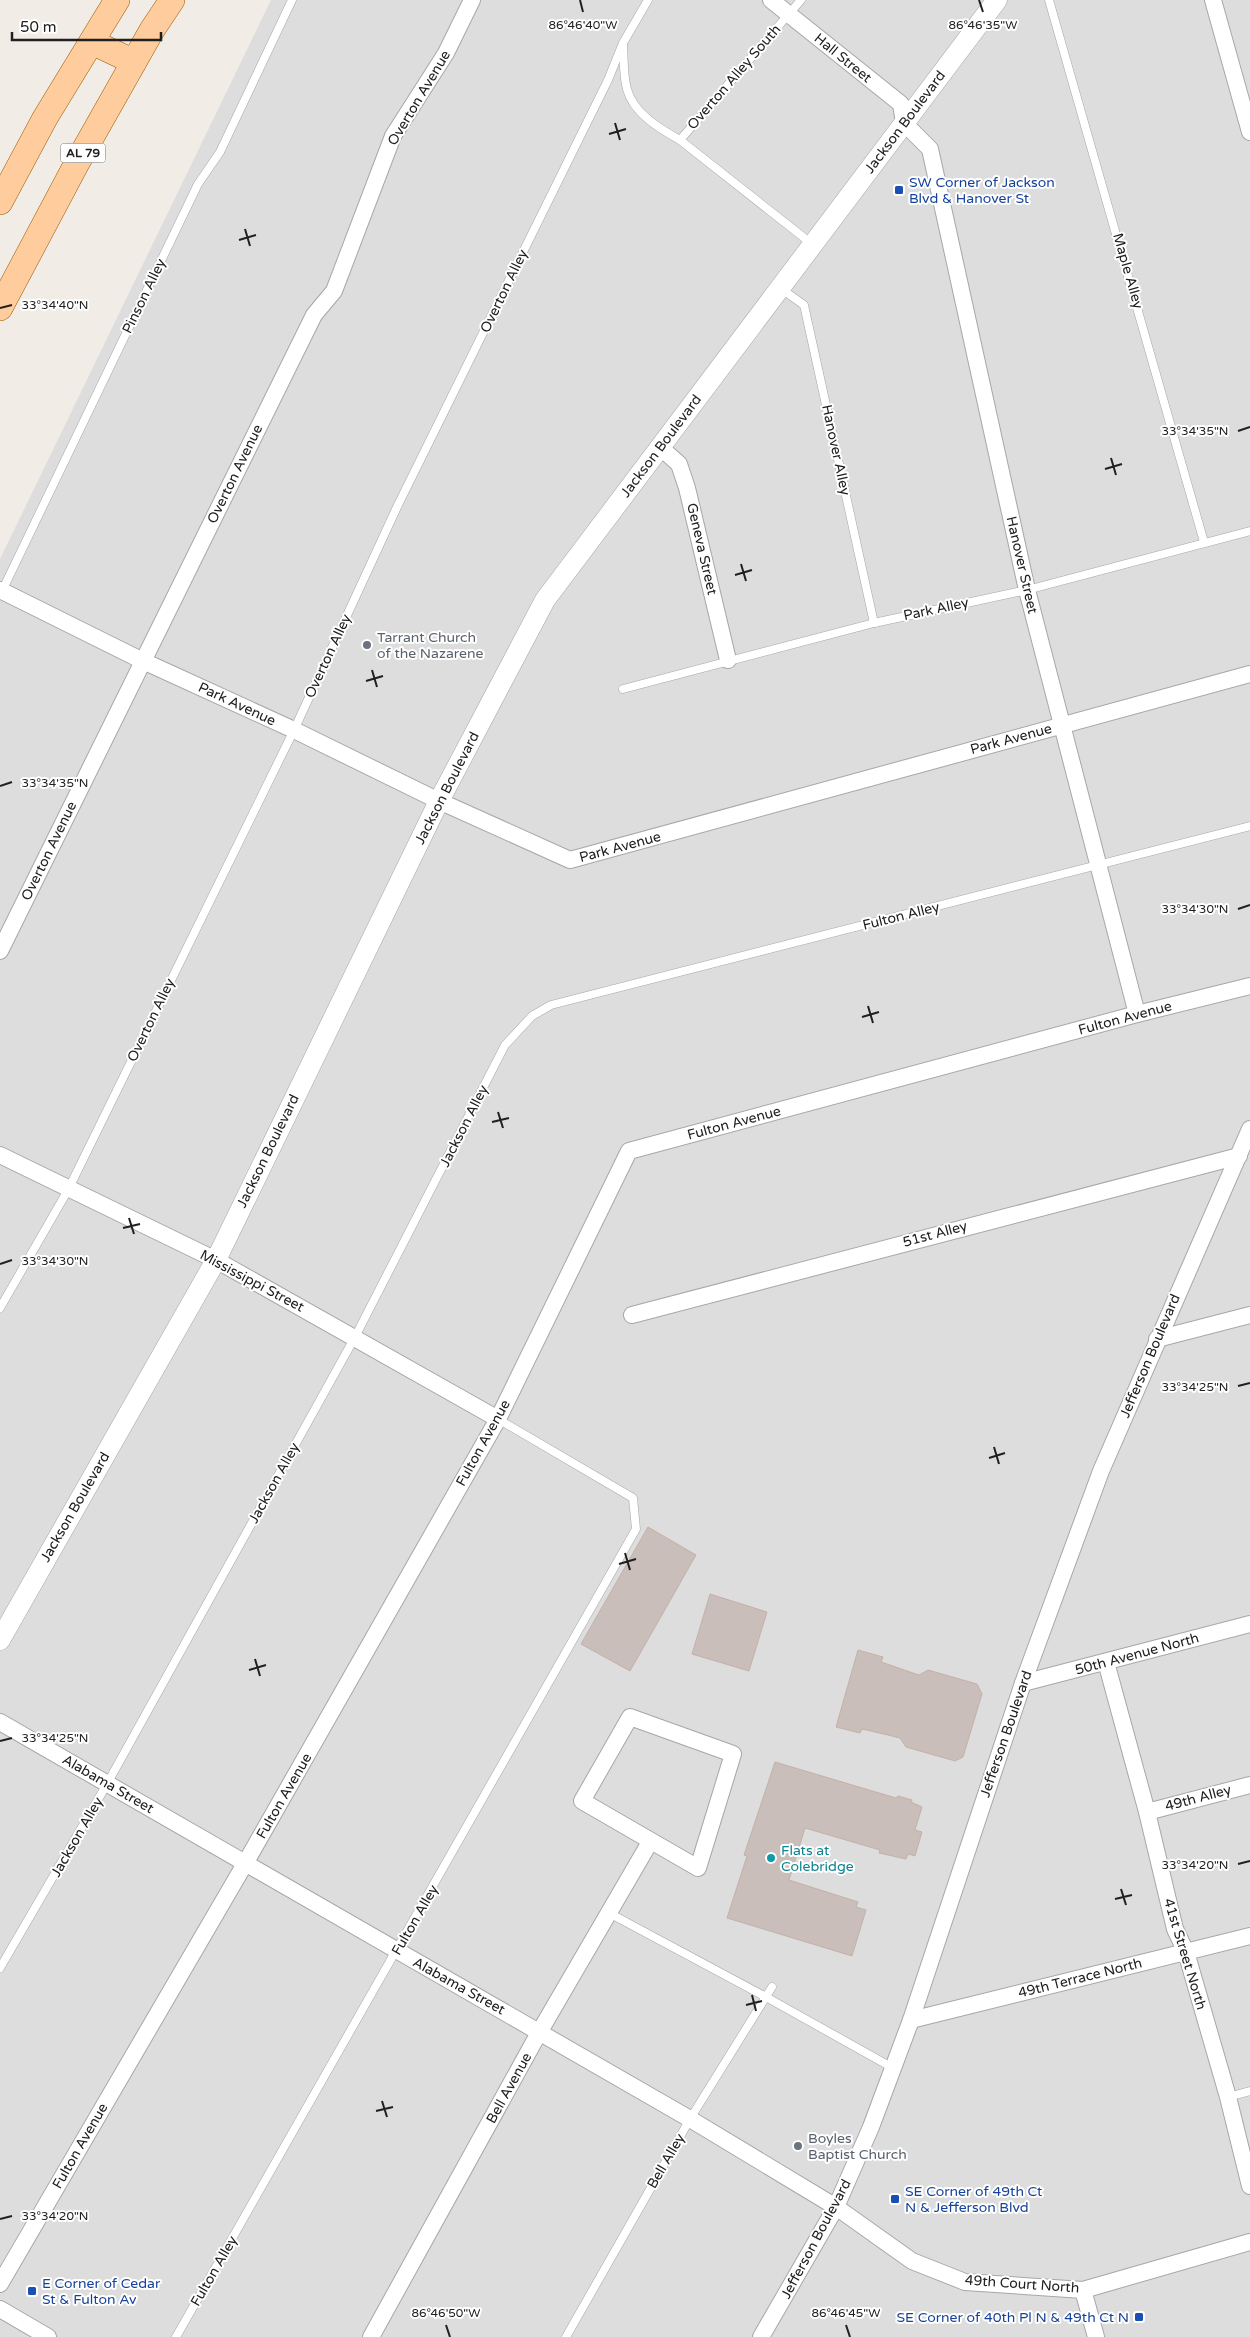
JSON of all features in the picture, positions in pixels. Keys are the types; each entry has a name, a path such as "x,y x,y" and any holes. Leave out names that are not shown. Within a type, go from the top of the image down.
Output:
{"main road":[{"path":"0,202 45,118 117,0"},
{"name":"AL 79","path":"0,308 31,247 134,62 172,0"},
{"path":"92,42 134,62"}],"street":[{"name":"Overton Avenue","path":"0,950 314,315 334,291 393,136 446,52 472,0"},
{"name":"Hall Street","path":"771,0 790,13 831,50 901,104 904,123"},
{"name":"Jackson Boulevard","path":"0,1640 216,1260 439,801 545,600 997,0"},
{"path":"1213,0 1250,132"},
{"name":"Hanover Street","path":"904,123 930,149 1027,590 1137,1014"},
{"name":"Geneva Street","path":"660,447 679,464 687,488 728,660"},
{"name":"Park Avenue","path":"1,592 143,661 294,730 439,801 570,860 1250,674"},
{"name":"Fulton Avenue","path":"0,2284 246,1862 498,1418 629,1151 1137,1014 1250,986"},
{"name":"Jefferson Boulevard","path":"761,2337 836,2207 871,2127 911,2020 1023,1683 1100,1471 1157,1339 1244,1154 1250,1130"},
{"name":"51st Alley","path":"632,1315 1244,1154"},
{"name":"Mississippi Street","path":"0,1155 68,1190 216,1260 498,1418"},
{"path":"1157,1339 1250,1315"},
{"name":"50th Avenue North","path":"1023,1683 1250,1624"},
{"name":"41st Street North","path":"1106,1662 1147,1812 1175,1930 1186,1952 1228,2097 1250,2186"},
{"path":"630,1717 733,1754 698,1868 650,1842 582,1801 630,1717"},
{"name":"Alabama Street","path":"0,1722 690,2119 836,2207 912,2261"},
{"name":"49th Alley","path":"1147,1812 1250,1785"},
{"name":"Bell Avenue","path":"371,2337 540,2031 650,1842"},
{"name":"49th Terrace North","path":"911,2020 1250,1936"},
{"name":"49th Court North","path":"912,2261 965,2282 1083,2290 1250,2242"},
{"path":"1083,2290 1096,2337"},
{"path":"0,2309 48,2337"}],"lane":[{"name":"Pinson Alley","path":"1,592 198,184 220,152 292,0"},
{"name":"Overton Alley","path":"0,1308 68,1190 294,730 397,507 608,80 623,44 648,0"},
{"name":"Overton Alley South","path":"623,44 627,90 645,116 657,127 680,140 801,0"},
{"name":"Maple Alley","path":"1049,0 1204,542"},
{"path":"680,140 812,244"},
{"name":"Hanover Alley","path":"780,288 804,305 874,623"},
{"name":"Park Alley","path":"623,689 874,623 1027,590 1250,531"},
{"name":"Fulton Alley","path":"551,1005 1250,826"},
{"name":"Jackson Alley","path":"0,1968 107,1784 355,1337 505,1044 532,1016 551,1005"},
{"name":"Fulton Alley","path":"176,2337 636,1529 633,1498 498,1418"},
{"path":"609,1913 893,2068"},
{"name":"Bell Alley","path":"566,2337 690,2119 772,1987"},
{"path":"1228,2097 1250,2091"}],"shaded area":[{"path":"271,0 1250,0 1250,2337 0,2337 0,559"}],"building":[{"path":"648,1527 696,1555 630,1671 581,1644"},
{"path":"710,1594 767,1612 749,1671 692,1654"},
{"path":"858,1650 883,1657 881,1662 919,1675 928,1670 977,1684 982,1694 963,1757 955,1761 906,1747 900,1738 862,1729 860,1733 836,1727"},
{"name":"Flats at Colebridge","path":"775,1762 896,1798 898,1796 912,1800 911,1802 922,1807 915,1830 922,1832 915,1856 908,1854 906,1859 879,1853 880,1850 805,1828 789,1880 858,1902 856,1907 866,1910 852,1956 727,1918 747,1856 744,1855"}],"place":[{"name":"SW Corner of Jackson Blvd & Hanover St","path":"899,190"},
{"name":"Tarrant Church of the Nazarene","path":"367,645"},
{"name":"Flats at Colebridge","path":"771,1858"},
{"name":"Boyles Baptist Church","path":"798,2146"},
{"name":"SE Corner of 49th Ct N & Jefferson Blvd","path":"895,2199"},
{"name":"E Corner of Cedar St & Fulton Av","path":"32,2291"},
{"name":"SE Corner of 40th Pl N & 49th Ct N","path":"1139,2317"}]}
